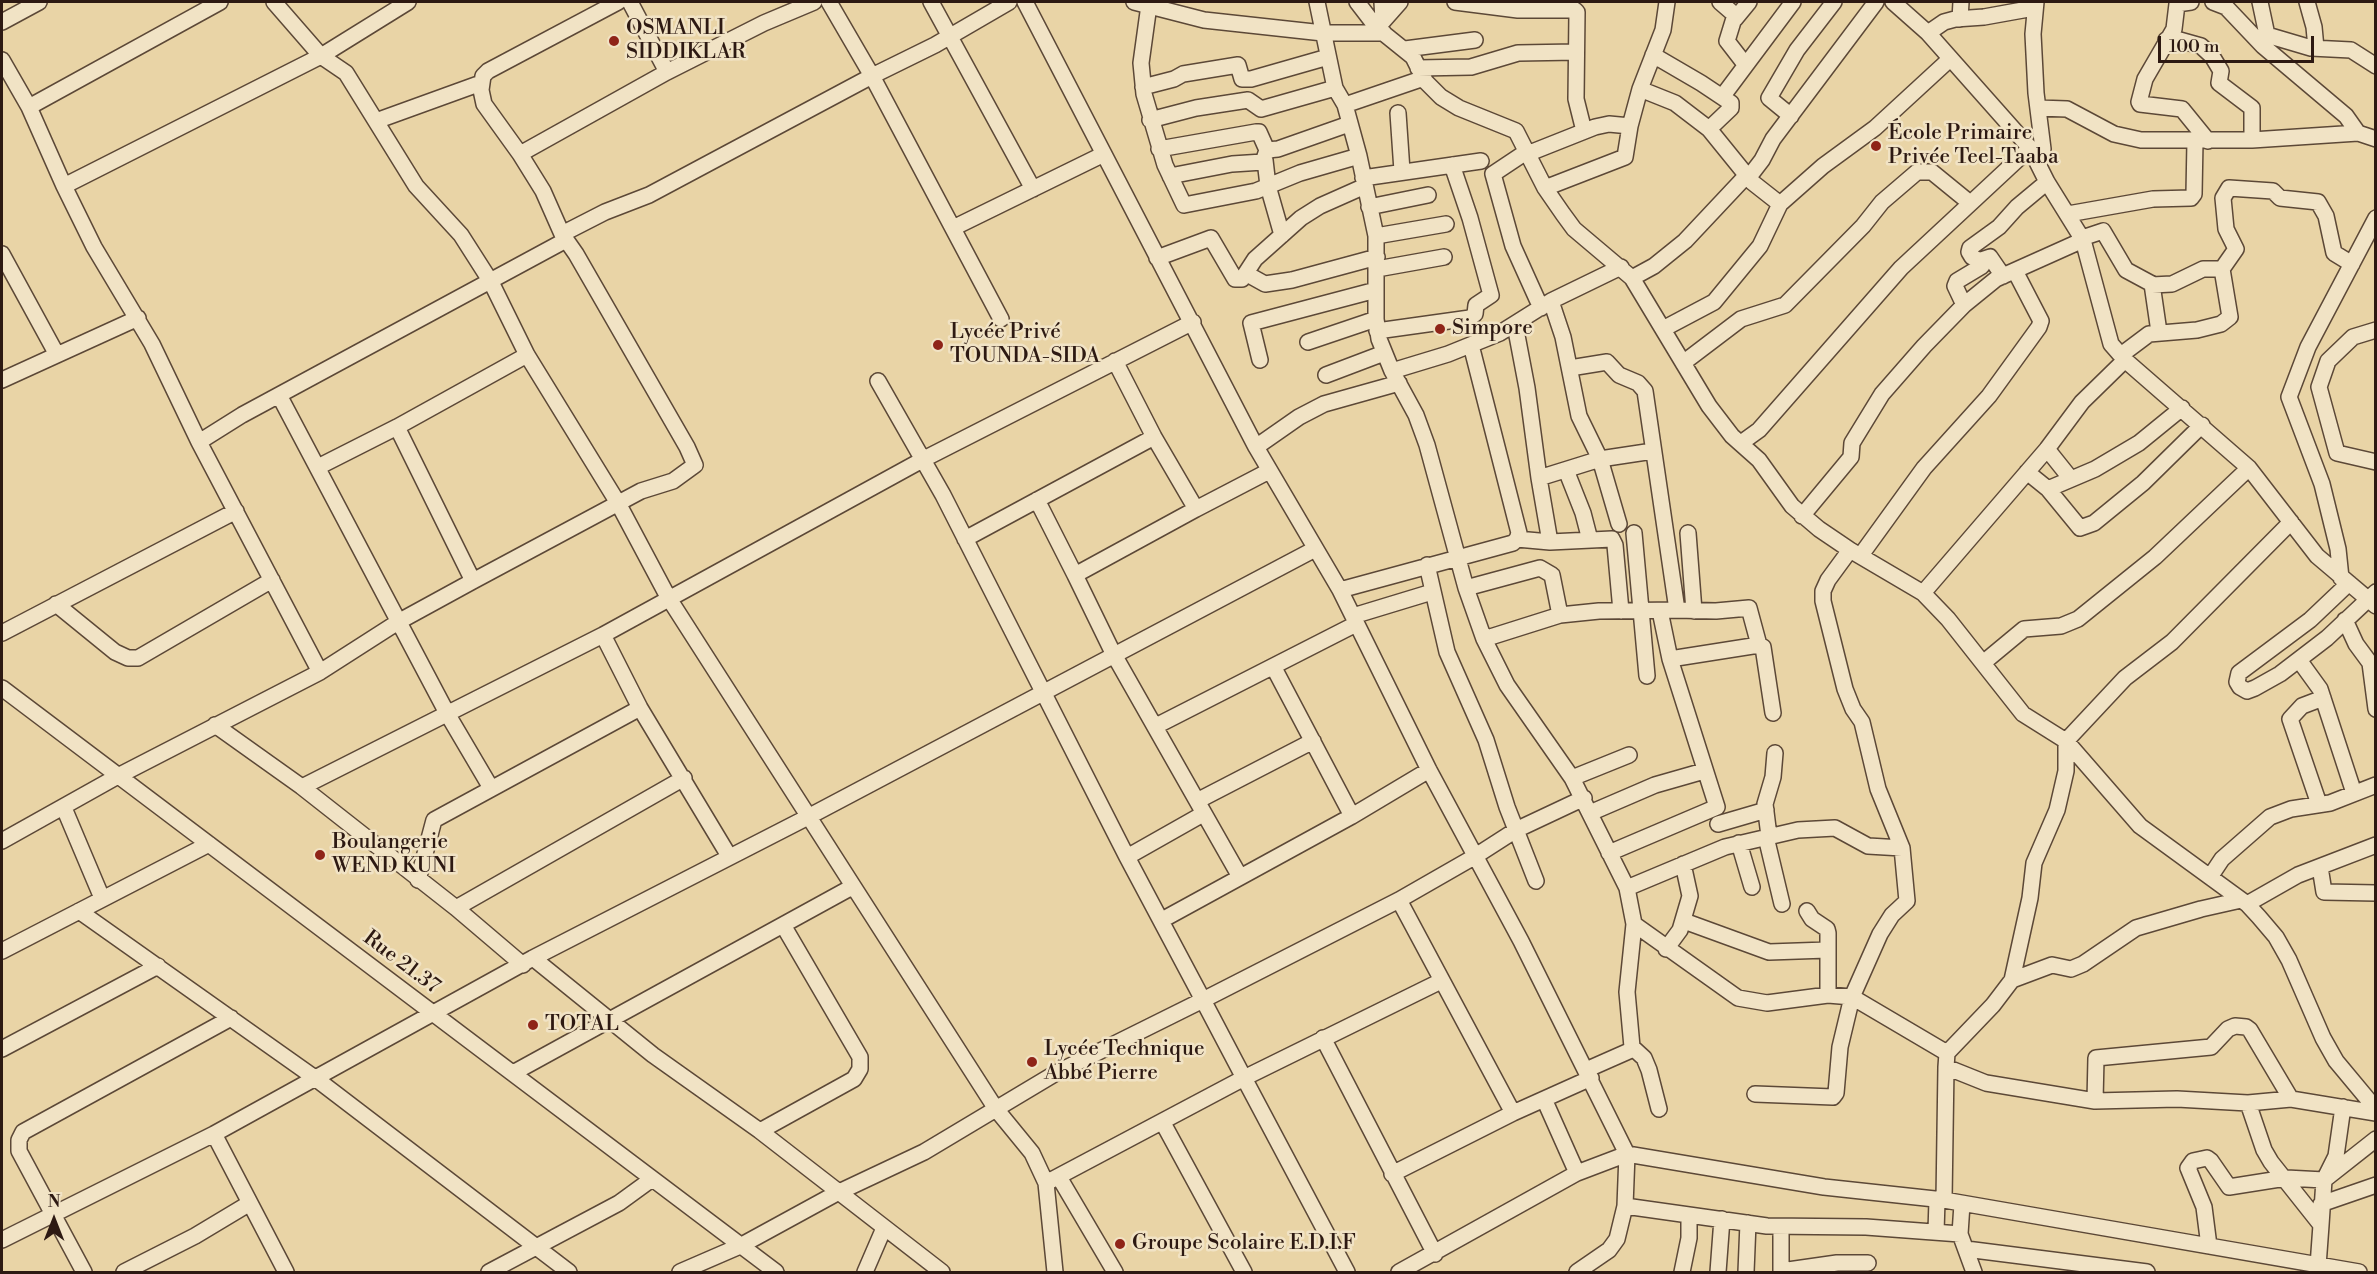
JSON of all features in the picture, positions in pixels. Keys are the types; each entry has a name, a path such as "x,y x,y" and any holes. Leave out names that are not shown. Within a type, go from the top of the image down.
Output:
{"street":[{"path":"2,22 39,2"},
{"path":"29,106 220,2"},
{"path":"274,2 321,56 346,73 416,186 461,235 491,282 527,355 618,503 668,597 996,1109 1053,1180 1115,1272"},
{"path":"64,186 321,56 407,2"},
{"path":"630,2 667,72"},
{"path":"520,154 667,72 764,23 814,2"},
{"path":"829,2 872,76 1001,319"},
{"path":"931,2 1033,189"},
{"path":"199,442 242,415 280,397 491,282 605,212 650,195 1009,2"},
{"path":"1025,2 1256,447 1340,590 1429,770 1521,941 1627,1154 1625,1206 1621,1228 1613,1245 1576,1272"},
{"path":"1317,2 1335,88 1345,105 1359,156 1376,236 1377,325 1384,353 1416,415 1427,445 1466,588 1484,639 1507,685 1584,798 1608,853 1627,888 1634,924 1627,992 1632,1047 1644,1059 1649,1070 1659,1109"},
{"path":"1357,2 1404,49 1441,97 1459,108 1513,129 1545,189 1574,229 1627,273 1719,420 1759,460 1792,506 1802,516 1856,553 1923,592 2023,714 2066,741 2140,826 2172,852 2244,902 2276,937 2336,1061 2376,1111"},
{"path":"1381,27 1382,2"},
{"path":"1359,156 1256,191 1185,206 1159,148 1143,87 1142,3 1204,20 1323,33 1381,27 1400,2"},
{"path":"1455,2 1575,10 1579,17 1576,99 1584,131"},
{"path":"1545,189 1625,157 1640,89 1663,30 1667,2"},
{"path":"1720,2 1734,11 1735,19"},
{"path":"1744,63 1727,40 1735,19 1749,2"},
{"path":"1722,97 1744,63 1793,2"},
{"path":"1791,116 1769,98 1797,50 1834,2"},
{"path":"1256,447 1299,417 1324,404 1471,345 1515,325 1546,305 1627,273 1654,266 1685,241 1762,160 1766,148 1876,2"},
{"path":"1893,2 1928,33 2030,148 2047,182 2083,239 2111,344 2248,468 2316,556 2373,599 2299,660 2255,688 2243,690 2237,682 2239,673 2310,620 2345,580"},
{"path":"1960,19 1961,2"},
{"path":"2068,214 2153,199 2191,198 2194,194 2201,141 2182,109 2140,104 2145,79 2177,22 2177,4 2191,2"},
{"path":"2260,2 2265,40"},
{"path":"2307,2 2314,27 2316,48"},
{"path":"2221,3 2265,40 2346,116 2358,133"},
{"path":"2,841 118,776 320,672 398,622 473,581 641,491 673,481 695,465 687,447 564,237 549,201 520,154 484,104 481,83 488,71 609,4"},
{"path":"1928,33 1944,21 2035,5 2038,108 2043,148 2039,165"},
{"path":"2166,40 2176,39 2201,46 2212,56 2221,71 2219,82 2252,108 2252,140"},
{"path":"1404,49 1475,40"},
{"path":"2265,40 2316,48 2351,50 2376,66"},
{"path":"1345,105 1421,73 1472,67 1518,53 1576,52"},
{"path":"1653,55 1731,104 1731,108 1709,129"},
{"path":"1143,87 1174,79 1183,74 1238,64 1242,79 1251,79 1328,57"},
{"path":"1663,329 1714,302 1760,246 1780,204 1823,166 1875,128 1950,58"},
{"path":"2,60 29,106 94,247 138,318 199,442 320,672"},
{"path":"376,121 481,83"},
{"path":"1150,120 1196,108 1248,100 1261,109 1274,103 1335,88"},
{"path":"1640,89 1675,103 1709,129 1748,176 1766,195 1780,204"},
{"path":"2038,108 2067,109 2114,134 2140,140 2252,140 2358,133 2376,139"},
{"path":"1398,113 1402,171"},
{"path":"1170,176 1266,155 1278,148 1349,124"},
{"path":"1619,524 1600,459 1579,416 1570,368 1546,305 1513,246 1493,174 1527,153 1584,131 1608,124 1630,126"},
{"path":"1159,148 1259,132 1266,155 1268,186 1282,235"},
{"path":"1741,443 1759,430 1901,268 2030,148"},
{"path":"953,228 1104,154"},
{"path":"1157,258 1211,238 1236,279 1242,279 1255,259 1282,235 1320,206 1364,182 1402,171 1481,161"},
{"path":"1308,342 1377,325 1470,318 1475,314 1476,305 1491,295 1470,218 1452,165"},
{"path":"1683,363 1741,319 1785,305 1863,226 1882,202 1917,172 1932,172 1970,203"},
{"path":"1755,1094 1833,1097 1837,1087 1840,1047 1852,997 1880,934 1892,915 1907,901 1902,848 1878,789 1862,722 1853,709 1845,689 1826,616 1823,591 1924,468 1989,396 2039,327 2041,321 2009,273 1990,257 1981,260 1972,257 1969,252 1970,248 1999,227 2017,207 2047,182"},
{"path":"1923,592 2047,449 2082,402 2123,357 2149,334 2177,333 2226,322 2230,317 2222,269 2236,249 2226,229 2223,198 2229,189 2273,191 2280,198 2318,202 2326,216 2334,253 2352,264"},
{"path":"1369,207 1428,195"},
{"path":"2345,580 2322,484 2289,397 2308,347 2376,218"},
{"path":"1376,236 1446,224"},
{"path":"1802,516 1851,457 1852,442 1882,394 1924,346 1990,282 2103,231 2126,270 2152,285 2172,284 2203,269 2222,269"},
{"path":"1246,274 1265,284 1377,263 1444,257"},
{"path":"1964,306 1955,286 1957,281 1982,266 1981,260"},
{"path":"4,264 56,353"},
{"path":"2152,285 2159,332"},
{"path":"1260,360 1251,323 1376,290"},
{"path":"2,380 56,353 138,318"},
{"path":"302,787 448,715 603,634 924,459 1193,322"},
{"path":"1515,325 1526,377 1550,542"},
{"path":"2376,330 2360,332 2328,361 2319,387 2337,453 2376,462"},
{"path":"1340,590 1513,543 1517,539 1519,533 1471,345"},
{"path":"1326,375 1384,353"},
{"path":"318,467 396,428 527,355"},
{"path":"1115,361 1154,437 1196,509"},
{"path":"1570,368 1603,361 1618,375 1643,386 1677,610"},
{"path":"878,381 924,459 1127,857 1347,1272"},
{"path":"280,397 448,715 491,788"},
{"path":"2048,489 2095,469 2139,442 2182,408"},
{"path":"2027,472 2048,489 2080,528 2094,523 2143,483 2202,425"},
{"path":"396,428 473,581"},
{"path":"965,539 1154,437"},
{"path":"2047,449 2071,479"},
{"path":"1539,478 1600,459 1653,451"},
{"path":"1983,663 2024,629 2061,626 2078,619 2155,557 2248,468"},
{"path":"1566,470 1583,513 1590,540"},
{"path":"1076,575 1269,471"},
{"path":"1037,500 1113,653 1239,875"},
{"path":"2,633 236,511"},
{"path":"1936,1232 1940,1200 1947,1060 2012,980 2030,898 2034,863 2057,810 2066,771 2066,741 2125,678 2172,642 2291,522"},
{"path":"1634,533 1647,676"},
{"path":"1688,533 1694,611"},
{"path":"1517,539 1550,542 1615,541 1621,611"},
{"path":"2,1240 214,1134 528,962 1315,549"},
{"path":"1427,565 1447,652 1486,740 1516,830 1536,881"},
{"path":"1466,588 1540,568 1552,575 1560,615"},
{"path":"56,604 115,652 128,658 138,658 272,580"},
{"path":"1156,726 1274,668 1355,620 1432,592"},
{"path":"1484,639 1560,615 1749,608 1759,645 1764,651 1773,713"},
{"path":"1608,853 1717,807 1670,659 1660,611"},
{"path":"2345,620 2356,644 2370,663 2376,709"},
{"path":"603,634 640,708 684,778 697,807 729,856"},
{"path":"1670,659 1759,645"},
{"path":"2299,660 2324,698 2354,793"},
{"path":"1274,668 1352,816"},
{"name":"Rue 21.37","path":"2,688 776,1272"},
{"path":"2319,804 2290,719 2302,706 2324,698"},
{"path":"418,880 434,820 640,708"},
{"path":"215,725 302,787 418,880 759,1131 942,1272"},
{"path":"1127,857 1200,808 1313,741"},
{"path":"1775,753 1773,777 1766,795 1766,810 1768,836 1782,904"},
{"path":"1572,778 1629,755"},
{"path":"1162,920 1239,875 1352,816 1429,770"},
{"path":"1590,813 1654,785 1704,771"},
{"path":"456,908 684,778"},
{"path":"2210,877 2222,859 2270,817 2291,809 2330,803 2376,785"},
{"path":"680,1272 740,1246 837,1193 924,1152 1056,1073 1399,900 1516,830 1584,798"},
{"path":"64,808 102,898"},
{"path":"1718,825 1766,810"},
{"path":"1627,888 1739,843 1768,836 1835,828 1868,846 1902,848"},
{"path":"1739,843 1752,887"},
{"path":"2,951 209,844"},
{"path":"2012,980 2052,965 2071,969 2090,960 2136,928 2200,909 2244,902 2298,875 2376,846"},
{"path":"1666,950 1684,921 1690,896 1683,864"},
{"path":"2320,867 2324,892 2376,893"},
{"path":"513,1073 852,887"},
{"path":"1399,900 1513,1113"},
{"path":"79,911 315,1078 569,1272"},
{"path":"1807,911 1812,919 1827,928 1828,995"},
{"path":"1684,921 1769,952 1827,950"},
{"path":"1634,924 1666,950 1738,998 1767,1003 1828,995 1852,997 1947,1060 1998,1086 2095,1101 2177,1099 2248,1103 2290,1099 2376,1111"},
{"path":"759,1131 854,1079 860,1069 860,1057 783,925"},
{"path":"2,1049 158,966"},
{"path":"1053,1180 1244,1078 1441,981"},
{"path":"84,1272 19,1151 19,1140 23,1132 231,1018"},
{"path":"2095,1101 2096,1058 2211,1047 2228,1029 2235,1026 2246,1027 2250,1030 2290,1099"},
{"path":"1323,1038 1435,1254"},
{"path":"1392,1174 1545,1099 1629,1051 1632,1047"},
{"path":"1545,1099 1577,1173"},
{"path":"2248,1103 2264,1150 2321,1225"},
{"path":"2318,1266 2324,1180 2336,1156 2343,1107"},
{"path":"1163,1123 1244,1272"},
{"path":"214,1134 286,1272"},
{"path":"2209,1246 2204,1207 2188,1168 2189,1163 2207,1158 2229,1187 2286,1178 2324,1180 2376,1139"},
{"path":"1399,1272 1577,1173 1627,1154 1824,1187 1940,1200 2360,1272"},
{"path":"489,1272 619,1203 652,1179"},
{"path":"1053,1180 1055,1272"},
{"path":"2321,1204 2376,1185"},
{"path":"124,1272 195,1236 250,1203"},
{"path":"1962,1204 1960,1234 1974,1272"},
{"path":"1625,1206 1781,1227 1866,1227 1960,1234"},
{"path":"1682,1272 1689,1238 1689,1215"},
{"path":"1718,1272 1722,1219"},
{"path":"1746,1272 1748,1223"},
{"path":"1781,1227 1781,1271 1837,1263 1868,1263"},
{"path":"865,1272 884,1228"},
{"path":"1966,1249 2146,1272"}],"place":[{"name":"OSMANLI SIDDIKLAR","path":"614,41"},
{"name":"École Primaire Privée Teel-Taaba","path":"1876,146"},
{"name":"Simpore","path":"1440,329"},
{"name":"Lycée Privé TOUNDA-SIDA","path":"938,345"},
{"name":"Boulangerie WEND KUNI","path":"320,855"},
{"name":"TOTAL","path":"533,1025"},
{"name":"Lycée Technique Abbé Pierre","path":"1032,1062"},
{"name":"Groupe Scolaire E.D.I.F","path":"1120,1244"}]}
